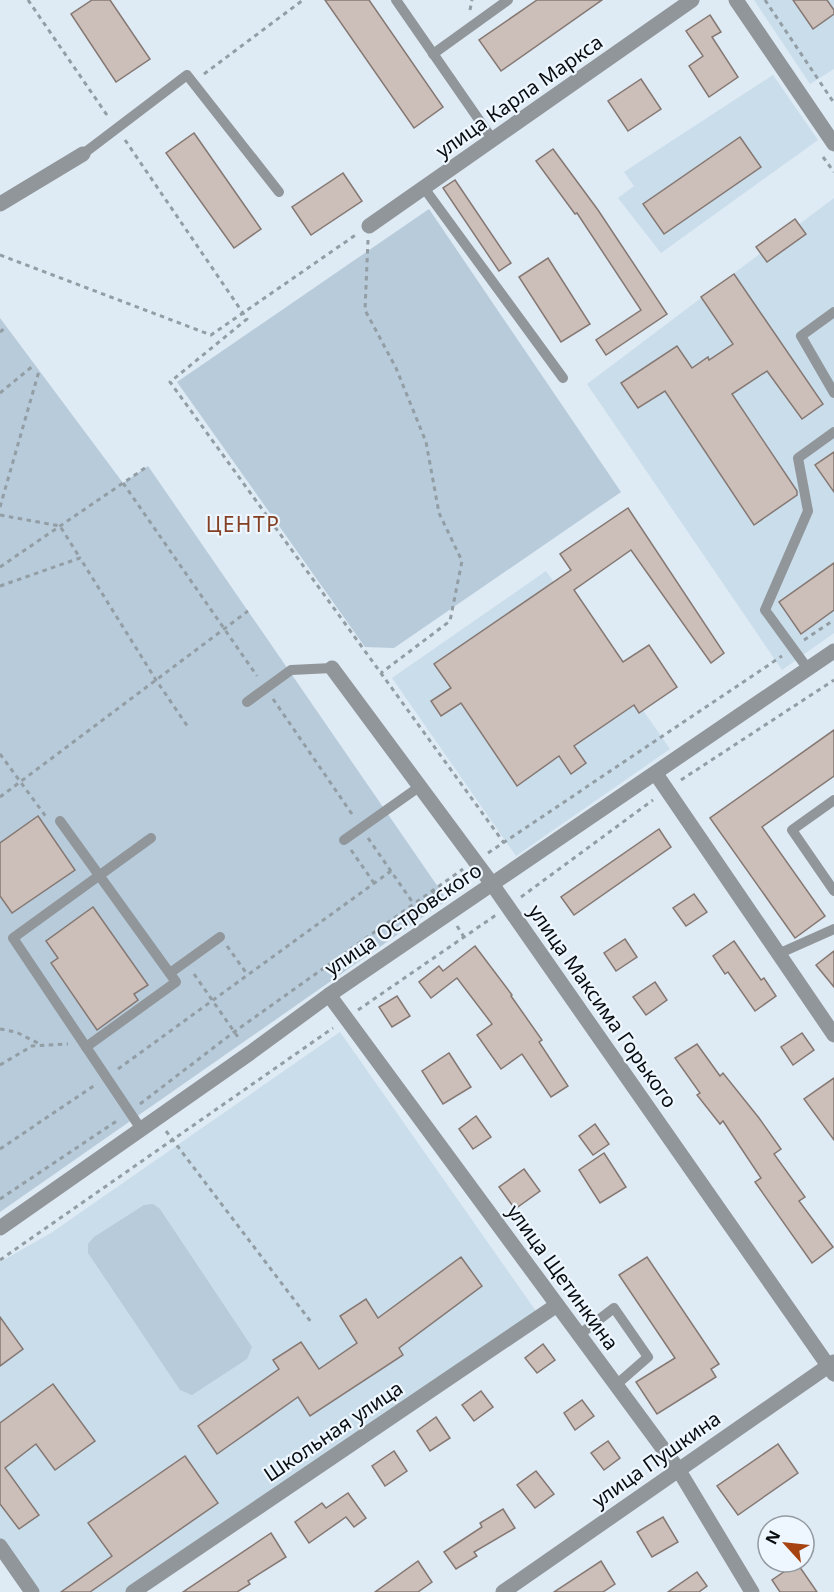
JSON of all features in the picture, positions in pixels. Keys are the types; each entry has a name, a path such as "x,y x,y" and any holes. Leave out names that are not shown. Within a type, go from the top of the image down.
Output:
{"street":[{"name":"улица Карла Маркса","path":"369,226 692,0"},
{"path":"736,0 834,144"},
{"path":"0,204 83,154"},
{"name":"улица Островского","path":"0,1228 329,995 834,651"},
{"name":"улица Максима Горького","path":"332,668 492,884 832,1367"},
{"path":"656,774 834,1035"},
{"name":"улица Щетинкина","path":"329,995 678,1469 752,1592"},
{"name":"Школьная улица","path":"132,1592 557,1305"},
{"name":"улица Пушкина","path":"503,1592 678,1469 832,1367"},
{"path":"0,1546 32,1592"}],"lane":[{"path":"396,0 493,140"},
{"path":"433,54 508,0"},
{"path":"83,154 187,75 279,192"},
{"path":"424,188 563,378"},
{"path":"834,312 801,336 834,393"},
{"path":"808,669 765,610 808,511 798,458 834,432"},
{"path":"247,702 291,670 332,668"},
{"path":"346,843 419,787"},
{"path":"834,800 792,830 834,891"},
{"path":"60,821 176,982 86,1047"},
{"path":"141,1129 13,938 151,838"},
{"path":"778,954 834,929"},
{"path":"170,973 220,937"},
{"path":"579,1335 614,1308 648,1357 616,1385"}],"path":[{"path":"28,0 248,319 170,382 504,843"},
{"path":"193,82 303,0"},
{"path":"765,0 834,103"},
{"path":"0,255 212,335 369,226"},
{"path":"369,226 365,310 396,368 426,442 440,513 462,561 450,621 381,673"},
{"path":"0,332 6,327"},
{"path":"0,393 34,365"},
{"path":"0,507 39,371"},
{"path":"0,567 148,466"},
{"path":"0,515 60,526 188,727"},
{"path":"0,586 80,558"},
{"path":"0,797 248,611"},
{"path":"0,1199 130,1112 234,1032 432,890 834,620"},
{"path":"0,1260 508,907 667,789 834,680"},
{"path":"346,843 374,883"},
{"path":"0,1149 106,1077 391,871"},
{"path":"220,937 247,974"},
{"path":"191,971 250,1053"},
{"path":"0,1029 16,1032 41,1045"},
{"path":"145,1100 172,1140 311,1322"}],"shaded area":[{"path":"754,0 834,0 834,69 810,84"},
{"path":"773,75 818,140 661,253 618,198 634,186 624,172"},
{"path":"834,198 834,633 782,670 587,384"},
{"path":"429,209 621,492 394,648 365,647 177,382"},
{"path":"0,318 123,483 148,466 447,900 0,1212"},
{"path":"546,571 670,749 516,856 392,678"},
{"path":"340,1032 538,1314 126,1592 30,1592 0,1550 0,1262 51,1233"},
{"path":"153,1204 160,1209 252,1347 247,1359 192,1395 180,1390 88,1253 88,1244 94,1237 144,1205"}],"building":[{"path":"92,0 110,0 150,59 116,82 71,14"},
{"path":"325,0 369,0 443,107 414,128"},
{"path":"537,0 602,0 501,71 479,40"},
{"path":"793,0 827,0 834,14 813,29"},
{"path":"710,15 721,32 712,37 738,77 709,97 689,66 703,56 686,31"},
{"path":"641,79 661,109 628,131 608,101"},
{"path":"194,133 261,229 234,248 166,153"},
{"path":"740,137 761,167 664,234 643,204"},
{"path":"553,149 598,210 667,314 606,355 596,340 641,310 577,213 575,214 536,161"},
{"path":"343,173 362,201 311,235 292,207"},
{"path":"455,180 511,263 499,271 443,188"},
{"path":"795,219 806,234 767,262 756,247"},
{"path":"548,258 590,324 561,342 519,277"},
{"path":"734,274 823,404 802,419 767,371 732,394 797,491 797,495 754,525 665,391 638,408 621,383 677,346 692,368 733,344 701,297"},
{"path":"834,452 834,492 815,465"},
{"path":"628,508 724,653 711,663 631,550 574,590 623,662 649,645 677,687 639,713 634,705 574,746 586,763 571,774 559,756 517,786 461,703 441,716 431,701 451,688 434,664 571,570 560,554"},
{"path":"834,563 834,610 801,634 779,602"},
{"path":"834,730 834,776 762,827 825,916 795,938 710,818"},
{"path":"38,816 75,870 12,913 0,896 0,843"},
{"path":"659,829 671,847 574,915 561,897"},
{"path":"694,894 707,912 686,926 673,908"},
{"path":"93,907 148,985 134,994 138,1000 97,1030 51,963 58,958 46,941"},
{"path":"625,939 637,957 616,971 604,953"},
{"path":"734,941 761,980 764,978 776,996 755,1011 728,972 725,974 713,956"},
{"path":"475,946 542,1040 539,1042 568,1086 551,1097 522,1054 501,1069 477,1035 492,1024 457,978 431,998 419,982 439,966 443,971"},
{"path":"834,951 834,987 816,965"},
{"path":"655,982 667,1000 646,1015 633,997"},
{"path":"397,996 410,1016 392,1027 379,1007"},
{"path":"802,1033 814,1050 793,1065 781,1047"},
{"path":"697,1044 720,1076 723,1073 759,1118 781,1149 774,1154 805,1197 799,1201 833,1247 812,1263 755,1182 761,1178 723,1121 720,1124 697,1095 700,1093 675,1058"},
{"path":"449,1053 471,1087 443,1104 422,1071"},
{"path":"834,1078 834,1140 804,1099"},
{"path":"476,1116 491,1137 473,1149 459,1129"},
{"path":"595,1124 609,1144 593,1155 579,1136"},
{"path":"604,1153 626,1187 600,1203 579,1170"},
{"path":"524,1169 540,1191 515,1209 499,1187"},
{"path":"461,1257 482,1286 399,1348 403,1355 310,1416 298,1397 217,1454 198,1426 279,1369 273,1360 301,1342 319,1369 357,1343 340,1316 366,1299 378,1318"},
{"path":"647,1257 719,1364 711,1369 716,1377 657,1414 636,1382 675,1358 619,1275"},
{"path":"0,1317 23,1349 0,1366"},
{"path":"543,1344 555,1360 537,1373 525,1358"},
{"path":"53,1384 95,1441 55,1470 36,1444 5,1468 39,1515 19,1529 0,1504 0,1423"},
{"path":"481,1391 493,1407 474,1421 462,1405"},
{"path":"582,1400 594,1416 575,1430 564,1413"},
{"path":"436,1417 450,1438 430,1451 417,1431"},
{"path":"608,1441 620,1458 604,1470 591,1453"},
{"path":"778,1444 798,1473 738,1515 717,1486"},
{"path":"394,1451 407,1471 385,1486 372,1466"},
{"path":"185,1456 218,1503 90,1592 61,1592 112,1556 88,1523"},
{"path":"536,1471 554,1494 535,1508 517,1485"},
{"path":"348,1493 366,1518 354,1527 346,1517 309,1543 295,1522 322,1503 326,1508"},
{"path":"503,1509 515,1528 474,1552 477,1556 456,1569 444,1552 482,1527 480,1523"},
{"path":"663,1517 678,1542 652,1557 637,1532"},
{"path":"271,1533 286,1557 248,1581 250,1584 237,1592 183,1592"},
{"path":"418,1561 432,1582 418,1592 375,1592"},
{"path":"601,1561 615,1584 603,1592 554,1592"},
{"path":"697,1572 707,1586 699,1592 668,1592"},
{"path":"781,1574 805,1574 817,1592 780,1592 772,1580"}],"district":[{"name":"ЦЕНТР","path":"243,524"}]}
